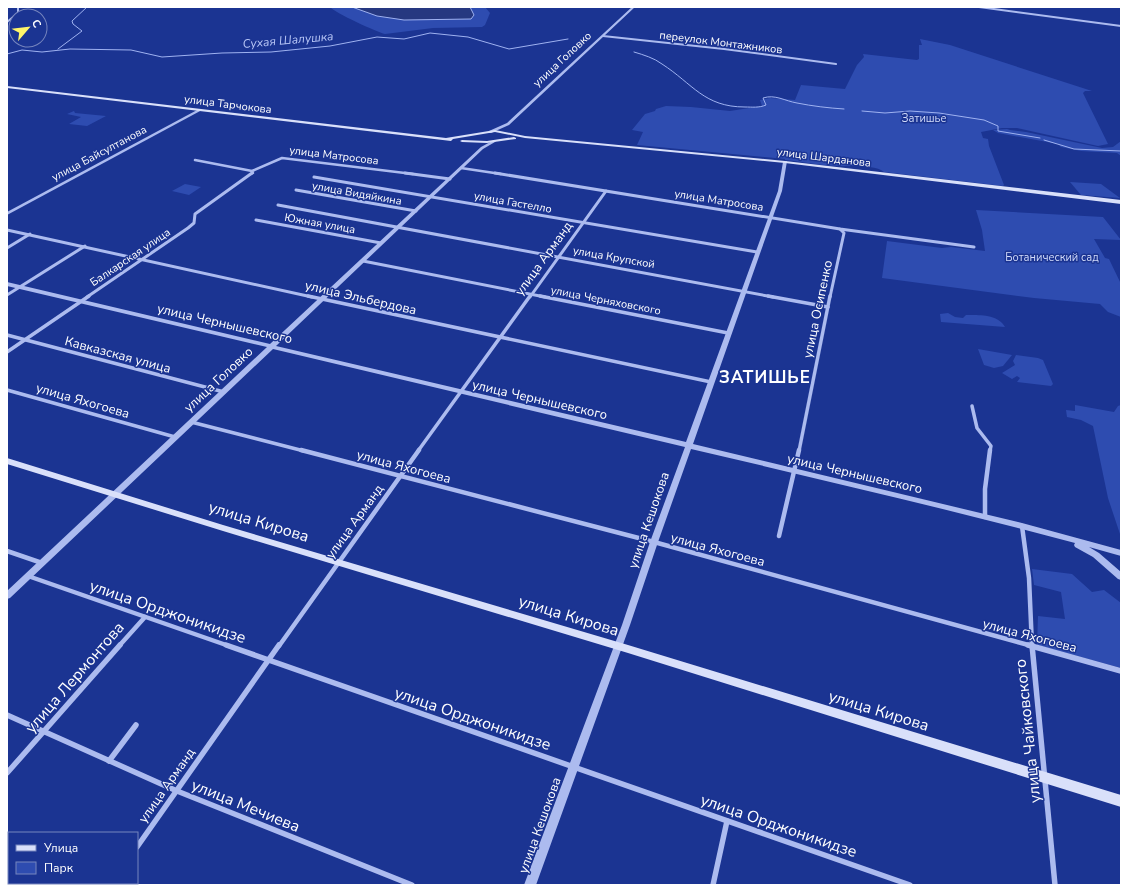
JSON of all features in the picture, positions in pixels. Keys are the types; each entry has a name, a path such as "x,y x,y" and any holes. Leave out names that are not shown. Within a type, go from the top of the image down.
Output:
{"main road":[{"name":"улица Тарчокова","path":"7,87 447,139"},
{"path":"447,139 480,135 490,132 525,137"},
{"path":"503,139 506,136 505,133"},
{"path":"480,135 475,139 481,142"},
{"path":"447,139 481,142 525,137"},
{"name":"улица Шарданова","path":"525,137 785,162 1121,202"},
{"name":"улица Кирова","path":"7,461 618,646 1121,801"}],"street":[{"path":"7,22 18,13 18,7"},
{"name":"улица Головко","path":"505,126 634,7"},
{"path":"979,7 1121,26"},
{"name":"переулок Монтажников","path":"603,36 724,49 836,64"},
{"name":"улица Байсултанова","path":"7,214 200,110"},
{"path":"490,132 505,126 505,133"},
{"name":"улица Головко","path":"7,596 482,148 494,141"},
{"path":"481,142 482,148"},
{"name":"улица Матросова","path":"252,171 277,158 282,158 450,179"},
{"path":"195,160 252,171"},
{"name":"улица Кешокова","path":"530,885 618,646 743,290 769,217 780,191 785,162"},
{"name":"улица Матросова","path":"461,168 840,229 974,247"},
{"name":"Балкарская улица","path":"7,352 188,228 194,223 195,214 253,173 252,171"},
{"name":"улица Гастелло","path":"314,177 757,252"},
{"name":"улица Видяйкина","path":"296,190 416,211"},
{"name":"улица Арманд","path":"138,846 339,561 606,191"},
{"name":"улица Крупской","path":"278,205 743,290 828,307"},
{"name":"Южная улица","path":"256,220 381,243"},
{"name":"улица Осипенко","path":"779,536 795,471 844,233 840,229"},
{"name":"улица Эльбердова","path":"7,230 86,246 500,338 711,382"},
{"path":"7,248 30,234"},
{"path":"7,295 86,246"},
{"name":"улица Черняховского","path":"363,261 728,333"},
{"name":"улица Чернышевского","path":"7,284 795,471 1022,526 1067,539"},
{"name":"Кавказская улица","path":"7,335 224,392"},
{"name":"улица Яхогоева","path":"7,390 175,437"},
{"path":"972,406 977,428 991,446 984,477 985,517"},
{"name":"улица Яхогоева","path":"192,422 654,542 1121,671"},
{"name":"улица Чайковского","path":"1022,526 1029,580 1032,646 1054,885"},
{"path":"1067,539 1121,553"},
{"path":"1067,539 1096,555 1121,577"},
{"path":"7,551 42,563"},
{"name":"улица Орджоникидзе","path":"28,576 910,885"},
{"name":"улица Лермонтова","path":"7,773 144,617"},
{"name":"улица Мечиева","path":"7,716 177,792 412,885"},
{"path":"109,761 136,725"},
{"path":"713,885 727,821"}],"green space":[{"path":"330,7 352,7 377,16 404,20 466,19 472,13 470,7 485,7 490,13 485,25 482,27 433,28 385,34 347,18"},
{"name":"Затишье","path":"920,39 950,45 1092,91 1085,91 1083,93 1108,144 1098,146 1017,128 1002,128 981,132 983,138 988,139 989,146 1004,185 1003,186 884,172 870,167 827,165 785,159 637,145 643,132 632,130 645,114 655,111 656,109 666,106 730,111 762,106 760,100 770,98 795,100 801,85 845,89 857,65 864,57 863,54 917,60 919,59 919,45 922,45"},
{"path":"74,111 75,113 106,116 87,126 69,124 81,117 67,114"},
{"path":"1007,129 1102,148 1113,147 1121,141 1121,156 1117,153 1081,151 1061,147 1058,144 998,133 993,130"},
{"path":"1070,182 1101,184 1120,198 1081,195"},
{"path":"185,184 201,187 189,195 172,191"},
{"name":"Ботанический сад","path":"976,210 1103,217 1121,240 1094,239 1105,258 1109,259 1121,284 1121,317 1108,312 1100,304 1034,298 882,278 887,241 942,248 951,247 985,251 982,230"},
{"path":"948,313 955,317 963,318 966,315 993,317 1005,327 941,322 940,314"},
{"path":"978,349 1012,355 1003,366 994,368 984,365"},
{"path":"1016,355 1043,360 1053,384 1051,386 1017,382 1020,378 1017,376 1012,379 1002,373 1015,365 1013,361"},
{"path":"1075,405 1114,412 1118,406 1121,405 1121,537 1108,498 1093,426 1081,420 1067,417 1066,410 1075,411"},
{"path":"1032,569 1072,574 1092,592 1104,590 1121,603 1121,668 1037,645 1038,616 1065,619 1061,592 1034,585"}],"shaded area":[{"path":"352,7 470,7 474,15 471,19 404,20 377,16"}],"waterway":[{"path":"58,49 82,31 73,24 72,21 87,7"},
{"name":"Сухая Шалушка","path":"7,54 22,50 42,52 70,49 131,50 162,57 222,53 271,52 330,46 377,37 404,39 430,33 468,37 509,49 568,39"},
{"name":"Сухая Шалушка","path":"634,52 659,62 700,93 719,103 731,106 758,107 766,105 763,98 772,97 808,105 844,109"},
{"name":"Сухая Шалушка","path":"862,111 885,113 910,111 939,113 984,120 998,126 998,131 1040,138"},
{"name":"Сухая Шалушка","path":"1044,140 1074,149 1121,151"}],"district":[{"name":"ЗАТИШЬЕ","path":"765,377"}]}
